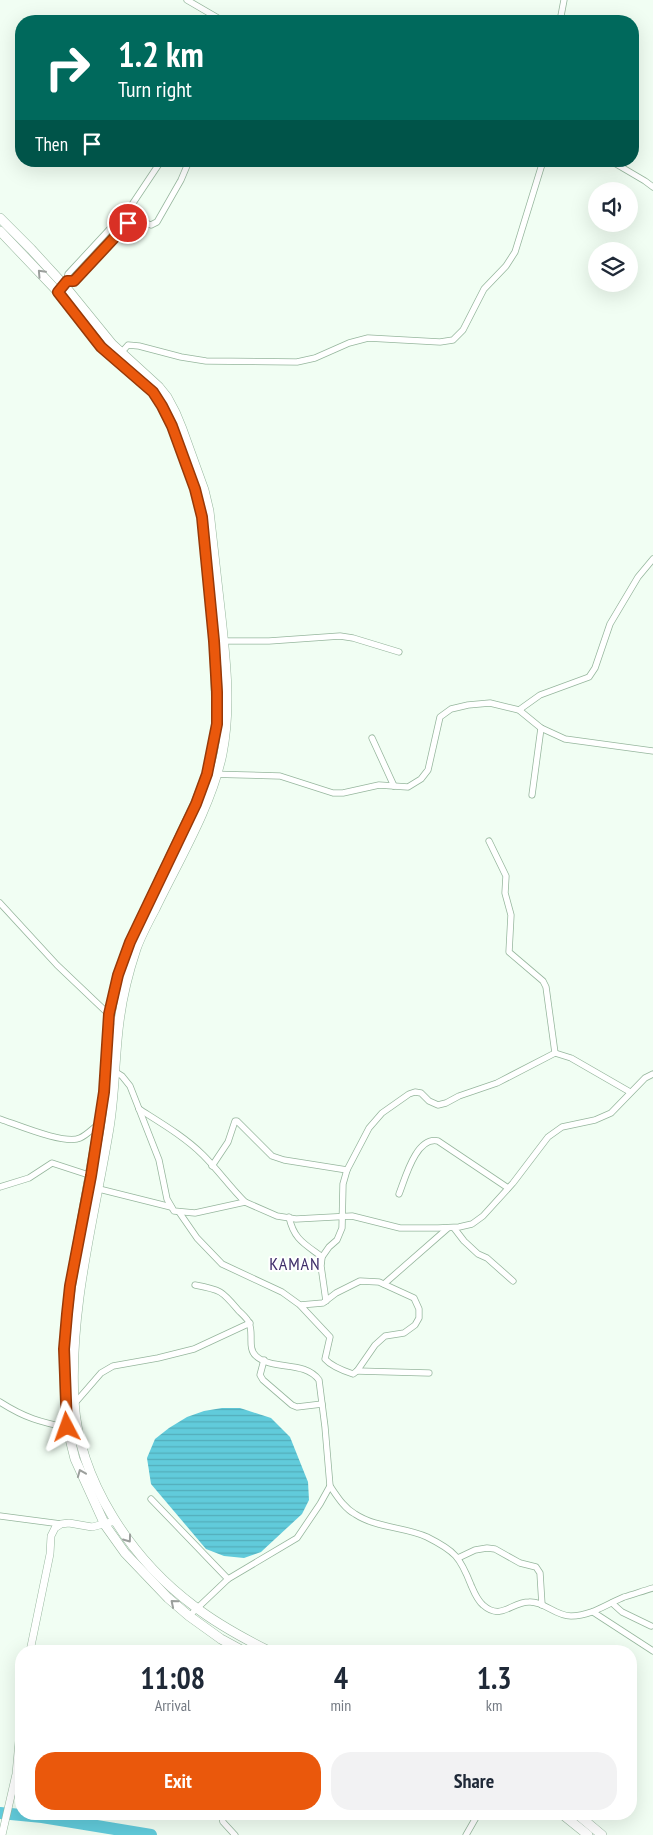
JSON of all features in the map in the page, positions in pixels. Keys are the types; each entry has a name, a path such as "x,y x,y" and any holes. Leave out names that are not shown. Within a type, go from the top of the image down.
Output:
{"main road":[{"path":"0,218 31,249 63,286 101,347 118,356 153,392 172,426 195,489 202,517 227,694 227,726 217,774 205,806 137,945 127,975 118,1023 111,1122 77,1312 67,1427 75,1459 105,1525 125,1553 168,1598 189,1616 232,1645"},
{"path":"0,231 63,286"},
{"path":"219,641 217,724 207,774 196,804 130,942 118,975 109,1014 100,1124 70,1286 64,1349 70,1405 84,1453 94,1482 115,1521 134,1547 157,1572 197,1609 242,1638 257,1645"},
{"path":"569,1820 588,1835"},
{"path":"584,1820 602,1835"}],"street":[{"path":"187,0 213,15"},
{"path":"561,15 564,0"},
{"path":"63,286 68,274 131,206 157,167"},
{"path":"63,286 74,281 131,220 138,220 151,225 157,222 186,167"},
{"path":"118,356 128,345 139,346 181,358 206,361 297,362 315,358 349,343 368,338 440,342 453,340 463,330 484,289 506,266 514,252 541,167"},
{"path":"622,167 645,180 653,187"},
{"path":"519,710 540,695 588,677 595,668 610,624 638,577 653,559"},
{"path":"219,641 269,641 340,636 399,652"},
{"path":"207,774 280,776 333,793 343,793 379,785 408,787 421,779 428,770 440,717 452,709 468,705 490,704 519,710 541,728 565,739 653,751"},
{"path":"532,795 541,728"},
{"path":"372,738 394,786"},
{"path":"489,841 506,876 505,893 511,915 509,952 543,981 546,987 556,1053"},
{"path":"0,904 57,965 118,1023"},
{"path":"326,1301 321,1266 322,1257 339,1236 342,1228 344,1184 347,1170 369,1128 382,1114 409,1094 421,1093 429,1101 438,1104 446,1103 459,1096 497,1083 556,1053 571,1058 630,1092"},
{"path":"105,1066 122,1076 130,1086 159,1160 167,1199 171,1207"},
{"path":"139,1109 172,1130 203,1155 245,1202 277,1216 352,1216 400,1228 451,1228 472,1224 483,1216 508,1188 548,1137 562,1127 595,1120 610,1113 645,1078 653,1074"},
{"path":"0,1119 54,1138 70,1140 80,1138 100,1124"},
{"path":"212,1166 228,1142 237,1121 272,1156 284,1160 347,1170"},
{"path":"399,1194 412,1160 428,1142 433,1140 438,1141 508,1188"},
{"path":"0,1187 29,1178 52,1164 101,1178"},
{"path":"99,1189 171,1207 179,1212 197,1238 222,1264 282,1292 300,1305 330,1337 325,1359 328,1363 349,1373 353,1374 357,1371 375,1345 384,1336 404,1333 415,1325 419,1318 419,1309 414,1298 379,1282 360,1281 336,1293 323,1303 300,1305"},
{"path":"179,1212 195,1214 245,1202"},
{"path":"289,1217 295,1235 322,1257"},
{"path":"451,1228 478,1254 487,1258 513,1281"},
{"path":"384,1284 451,1228"},
{"path":"195,1285 224,1293 250,1323 251,1349 255,1356 272,1363 289,1365 308,1371 319,1380 330,1486 345,1506 355,1515 376,1523 426,1536 455,1553 463,1564 482,1605 497,1612 505,1611 526,1602 534,1602 557,1614 571,1616 593,1612 653,1588"},
{"path":"70,1405 101,1373 113,1366 194,1349 250,1323"},
{"path":"264,1360 260,1375 263,1380 292,1405 297,1407 322,1404"},
{"path":"357,1371 428,1373"},
{"path":"0,1402 19,1414 38,1421 78,1429"},
{"path":"189,1616 228,1579 297,1538 330,1486"},
{"path":"151,1499 228,1579"},
{"path":"0,1516 92,1527 115,1521"},
{"path":"31,1645 52,1536 55,1528 61,1524"},
{"path":"458,1558 475,1550 487,1548 495,1549 520,1563 536,1567 540,1573 542,1605"},
{"path":"612,1603 622,1612 651,1626"},
{"path":"593,1612 653,1651"},
{"path":"3,1831 15,1774"},
{"path":"222,1820 235,1835"},
{"path":"466,1835 475,1820"}],"water":[{"path":"240,1408 271,1418 290,1437 308,1482 309,1500 302,1514 261,1552 244,1558 224,1556 206,1549 151,1484 147,1458 155,1439 187,1417 204,1411"}],"waterway":[{"path":"0,1813 15,1814"},
{"path":"60,1820 151,1835"}],"district":[{"name":"KAMAN","path":"295,1263"}],"route":[{"path":"67,1427 64,1349 67,1314 70,1286 100,1124 109,1014 118,975 130,942 172,850 196,804 207,774 217,724 214,641 202,517 195,489 167,416 153,392 101,347 58,292 67,281 74,281 128,223"}]}
